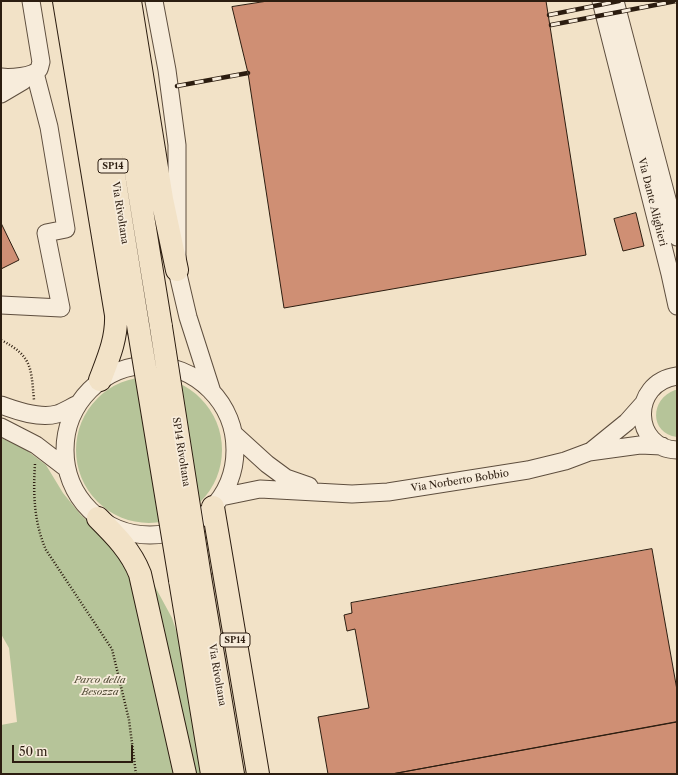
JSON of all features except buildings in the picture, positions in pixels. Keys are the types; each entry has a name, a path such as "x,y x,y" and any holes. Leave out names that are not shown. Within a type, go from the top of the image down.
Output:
{"highway":[{"name":"SP14","path":"64,1 116,315 114,343 100,380"},
{"name":"Via Rivoltana","path":"86,1 139,331 190,579 234,774"},
{"name":"SP14 Rivoltana","path":"108,1 161,327 190,579"},
{"path":"130,1 162,199 177,270"},
{"name":"SP14","path":"217,502 258,774"},
{"path":"98,518 127,550 140,574 185,774"},
{"name":"Via Rivoltana","path":"190,579 212,774"}],"street":[{"path":"1,94 39,69 41,62 31,1"},
{"path":"154,1 167,70 177,145 177,270 188,317 212,392"},
{"name":"Via Dante Alighieri","path":"601,1 677,237"},
{"name":"Via Dante Alighieri","path":"615,1 674,273 677,306"},
{"path":"1,77 5,78 30,74"},
{"path":"1,305 61,308 46,233 66,229 49,127 30,74"},
{"path":"670,377 677,362"},
{"name":"Via Norberto Bobbio","path":"148,364 161,365 180,370 192,376 203,383 212,392 226,411 234,434 235,452 233,470 227,487 217,502 198,520 187,527 174,532 155,536 128,533 110,526 98,518 80,499 73,487 66,468 64,455 66,435 71,416 78,404 85,394 100,380 117,371 129,367 148,364"},
{"name":"Via Norberto Bobbio","path":"589,452 627,422 643,404 648,392 658,382 670,377"},
{"name":"Via Norberto Bobbio","path":"1,405 14,410 48,415 60,413 78,404"},
{"path":"643,404 642,417 646,431 656,442 670,448"},
{"path":"1,427 36,445 66,468"},
{"name":"Via Norberto Bobbio","path":"234,434 267,464 286,478 328,493"},
{"name":"Via Norberto Bobbio","path":"217,502 239,493 260,489 377,494 528,470 565,461 589,452 640,445 670,448"}],"path":[{"path":"1,340 13,347 25,357 32,373 35,406"},
{"path":"36,458 33,491 40,534 46,550 112,649 129,720 136,774"}],"green space":[{"path":"142,377 156,377 170,380 190,389 201,398 210,409 219,429 222,450 219,471 210,491 201,502 190,511 170,520 156,523 142,523 128,520 108,511 97,502 88,491 79,471 76,457 76,443 79,429 88,409 97,398 108,389 128,380"},
{"path":"677,390 677,437 668,434 661,429 657,423 656,415 657,408 661,401 667,394"},
{"name":"Parco della Besozza","path":"1,438 21,446 46,465 63,493 81,515 152,581 172,618 183,651 203,774 1,774 1,725 17,722 9,648 1,634"}],"railway":[{"path":"549,15 619,1"},
{"path":"551,25 676,1"},
{"path":"177,86 248,73"}]}
